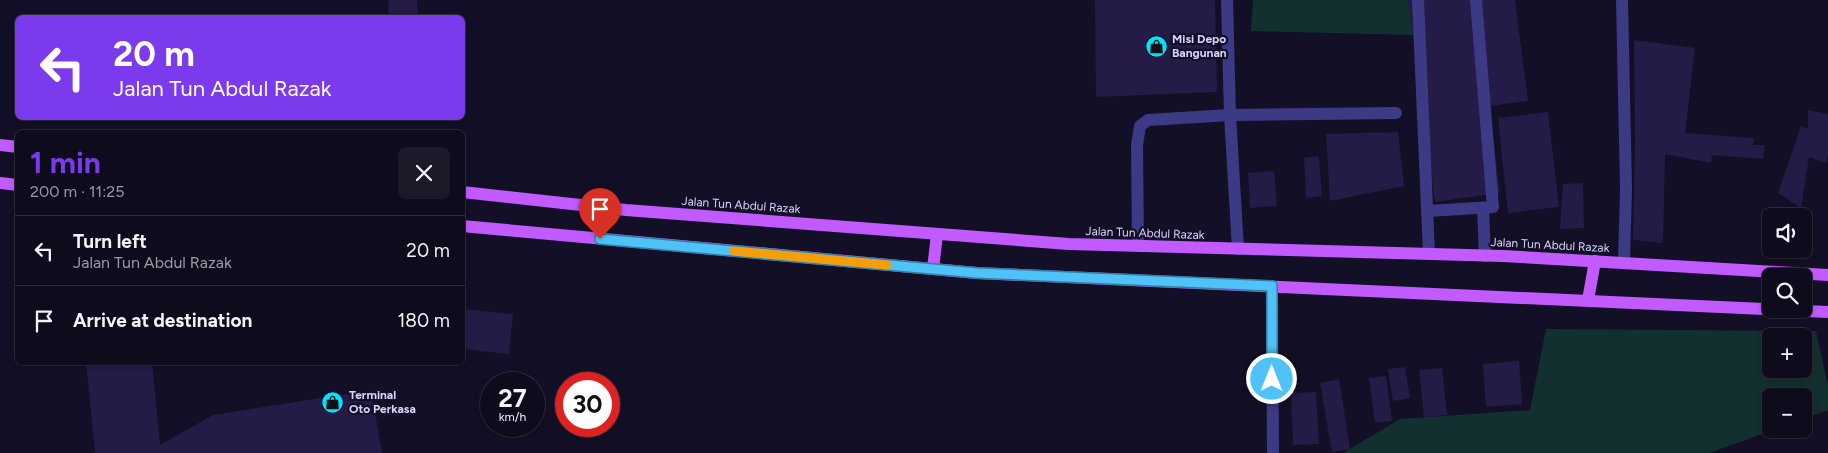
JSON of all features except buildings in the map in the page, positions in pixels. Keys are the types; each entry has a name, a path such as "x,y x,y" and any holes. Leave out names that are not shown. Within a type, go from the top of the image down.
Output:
{"main road":[{"path":"0,146 15,147"},
{"path":"0,184 15,185"},
{"name":"Jalan Tun Abdul Razak","path":"465,192 626,210 1069,244 1595,260 1719,270 1828,275"},
{"path":"465,226 977,273 1828,312"},
{"path":"933,269 937,234"},
{"path":"1588,300 1595,260"}],"street":[{"path":"1227,0 1230,115 1238,249"},
{"path":"1418,0 1429,254"},
{"path":"1427,211 1493,208 1476,0"},
{"path":"1622,0 1626,189 1624,262"},
{"path":"1138,246 1137,145 1140,126 1144,122 1153,118 1230,115 1396,113"},
{"path":"1483,208 1485,256"},
{"path":"1272,286 1273,453"}],"green space":[{"path":"1253,0 1408,0 1413,35 1251,31"},
{"path":"1546,329 1762,331 1762,378 1812,378 1812,331 1816,331 1828,386 1828,410 1812,416 1812,388 1762,388 1762,434 1709,453 1343,453 1400,419 1530,410"}],"slow traffic":[{"path":"734,251 887,265"}],"place":[{"name":"Misi Depo Bangunan","path":"1156,46"},
{"name":"Terminal Oto Perkasa","path":"333,402"}],"route":[{"path":"600,239 977,273 1272,286 1272,379"}]}
